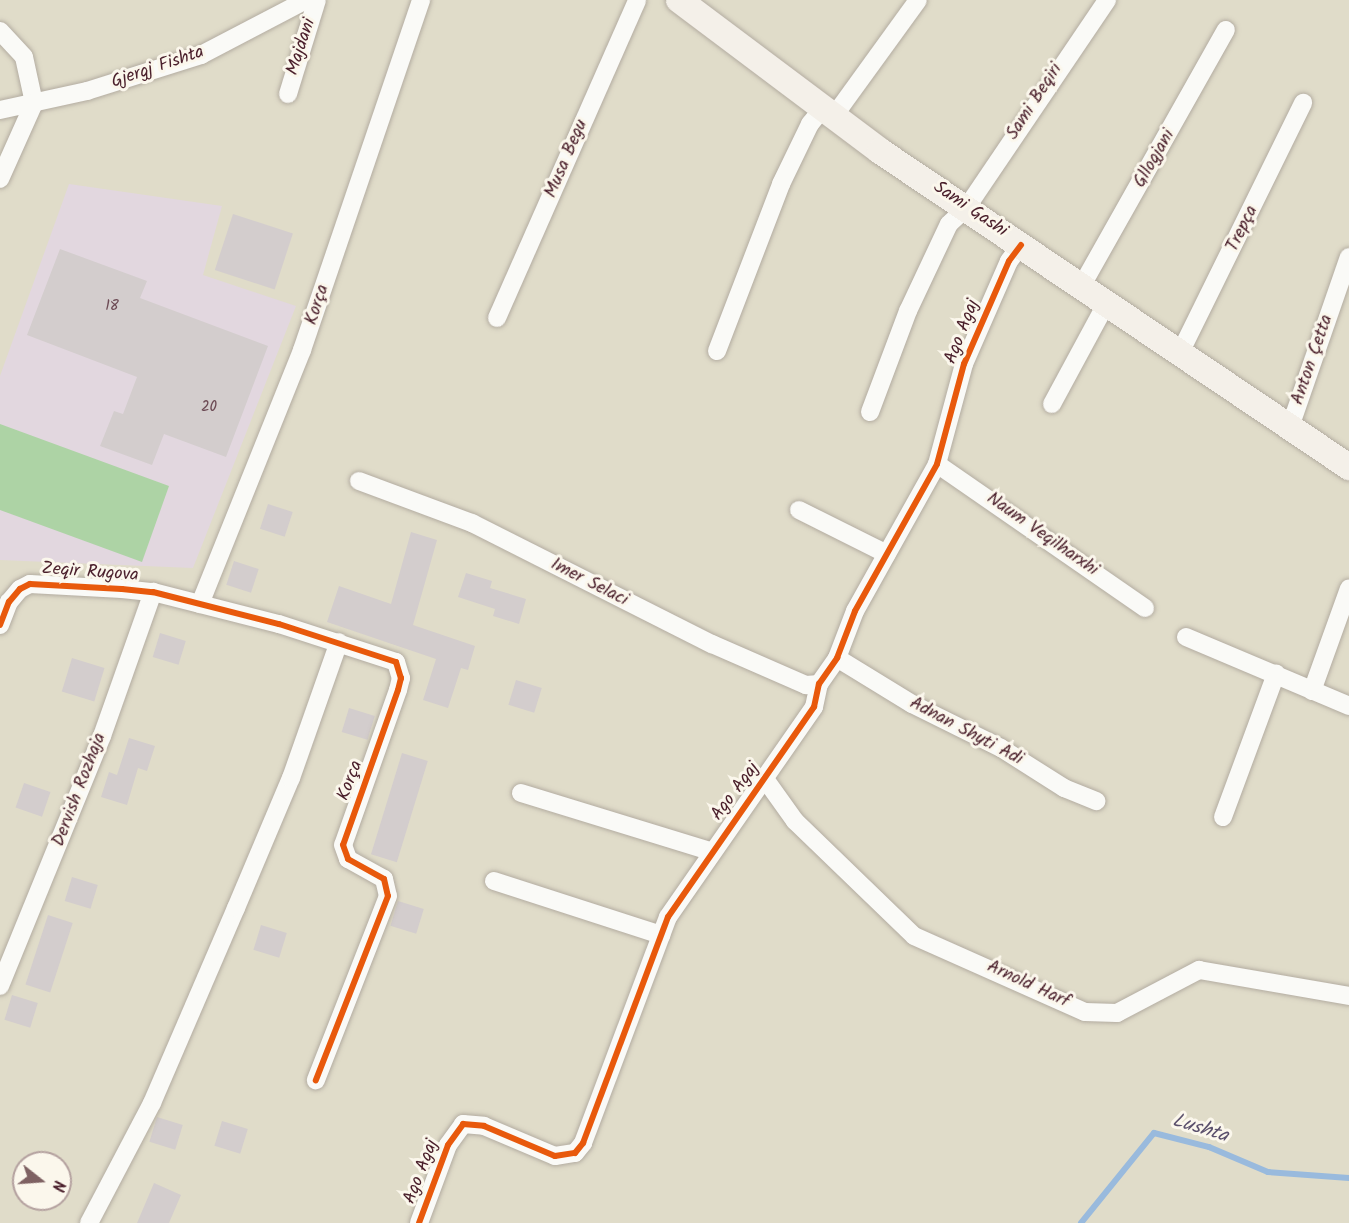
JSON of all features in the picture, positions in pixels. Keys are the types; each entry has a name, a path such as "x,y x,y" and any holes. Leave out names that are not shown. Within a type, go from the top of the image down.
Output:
{"street":[{"name":"Gjergj Fishta","path":"0,110 34,103 201,55 306,0"},
{"name":"Majdani","path":"288,94 317,0"},
{"name":"Korça","path":"316,1080 388,896 384,879 348,859 342,845 374,764 401,678 396,662 339,642 200,604 302,350 421,0"},
{"name":"Musa Begu","path":"497,318 637,0"},
{"name":"Sami Gashi","path":"679,0 828,113 1289,430 1349,467"},
{"path":"717,351 798,145 828,113 918,0"},
{"name":"Sami Beqiri","path":"870,412 908,311 949,224 967,207 1107,0"},
{"name":"Gllogjani","path":"1081,287 1226,30"},
{"path":"0,31 24,57 34,103 0,179"},
{"name":"Trepça","path":"1180,353 1303,103"},
{"name":"Ago Agaj","path":"419,1223 448,1145 463,1124 484,1126 555,1156 574,1154 583,1143 668,917 711,851 765,779 814,706 819,684 837,658 855,611 937,465 964,364 1000,280 1021,245"},
{"name":"Anton Çetta","path":"1289,430 1349,257"},
{"path":"1052,404 1106,304"},
{"name":"Naum Veqilharxhi","path":"937,465 1146,608"},
{"name":"Imer Selaci","path":"359,481 472,523 712,644 806,685 819,684"},
{"path":"799,510 887,554"},
{"name":"Zeqir Rugova","path":"0,625 9,602 20,589 30,584 153,592 200,604"},
{"path":"1312,691 1349,588"},
{"name":"Dervish Rozhaja","path":"0,986 102,736 153,592"},
{"path":"1186,637 1349,706"},
{"path":"89,1223 152,1103 291,778 339,642"},
{"name":"Adnan Shyti Adi","path":"837,658 912,704 1000,748 1064,788 1097,801"},
{"path":"1223,818 1276,674"},
{"name":"Arnold Harf","path":"765,779 795,821 914,936 1085,1012 1117,1013 1198,970 1349,996"},
{"path":"521,793 711,851"},
{"path":"494,881 661,934"}],"shaded area":[{"path":"69,184 222,206 203,275 296,306 193,568 0,560 0,376"}],"green space":[{"path":"0,424 169,486 142,562 0,510"}],"building":[{"path":"233,214 293,233 275,290 215,270"},
{"path":"60,249 147,281 140,298 268,346 226,457 164,434 152,465 100,446 114,411 123,414 137,377 27,335"},
{"path":"268,504 293,512 285,537 260,529"},
{"path":"411,532 437,540 413,625 475,646 468,670 461,668 448,708 423,700 436,659 327,622 339,586 391,604"},
{"path":"234,561 259,569 251,593 226,585"},
{"path":"466,573 492,581 490,588 526,599 519,624 493,616 495,609 458,597"},
{"path":"160,633 186,641 179,665 153,657"},
{"path":"72,658 105,668 94,701 62,691"},
{"path":"516,680 542,688 534,713 508,705"},
{"path":"349,708 375,716 368,740 342,732"},
{"path":"129,738 155,746 147,771 138,768 127,805 101,797 109,772 117,775"},
{"path":"402,753 428,761 397,862 371,854"},
{"path":"24,783 50,792 42,817 16,808"},
{"path":"72,877 98,885 91,909 65,901"},
{"path":"398,901 424,909 416,934 390,926"},
{"path":"48,915 73,923 50,992 25,984"},
{"path":"261,925 287,933 279,958 253,950"},
{"path":"12,995 38,1003 30,1028 4,1020"},
{"path":"157,1117 183,1125 175,1150 149,1142"},
{"path":"222,1121 248,1129 240,1154 214,1146"},
{"path":"154,1183 181,1195 169,1223 137,1223"}],"waterway":[{"name":"Lushta","path":"1081,1223 1154,1133 1209,1147 1268,1172 1349,1178"}],"cycle path":[{"path":"419,1223 448,1145 463,1124 484,1126 555,1156 575,1153 583,1143 668,917 814,707 819,684 837,658 855,611 937,464 964,364 1009,261 1021,245"},
{"path":"0,625 9,602 20,589 30,584 122,589 153,592 279,624 396,662 401,678 398,690 343,845 348,859 384,879 388,896 316,1080"}]}
